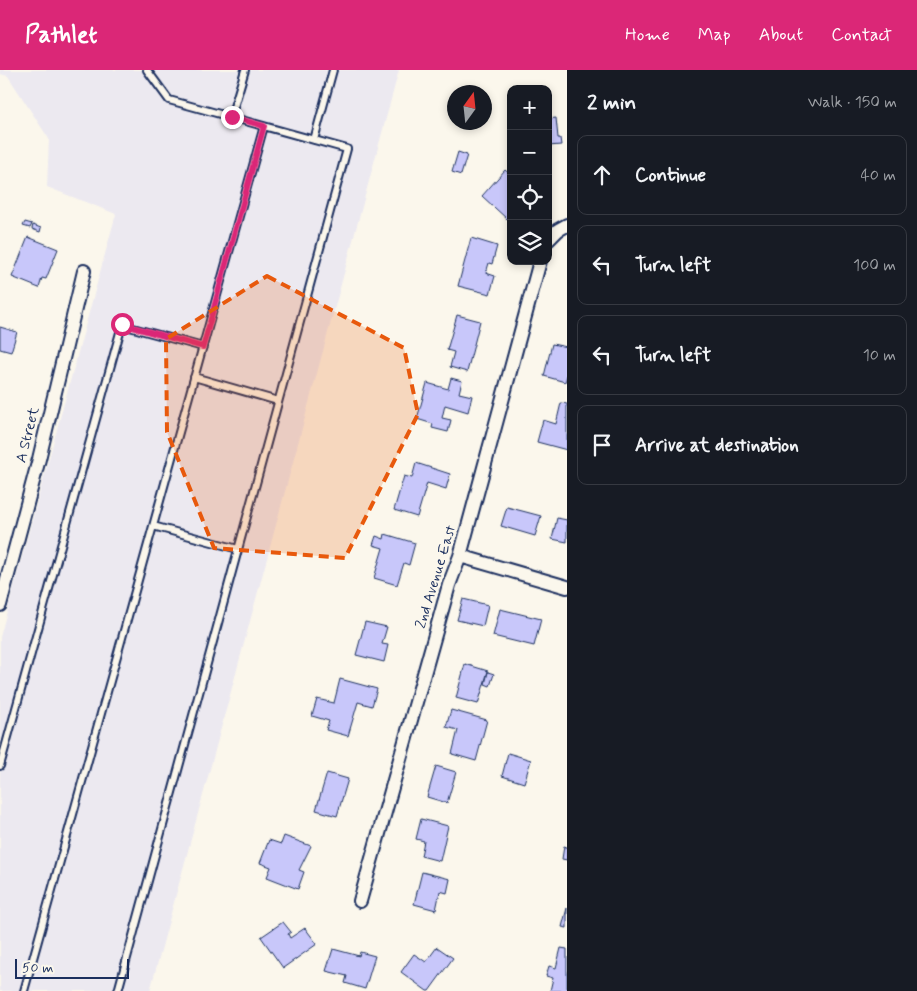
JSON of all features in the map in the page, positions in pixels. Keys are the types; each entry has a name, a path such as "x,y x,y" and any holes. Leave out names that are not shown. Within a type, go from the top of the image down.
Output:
{"street":[{"path":"552,236 566,225"},
{"name":"2nd Avenue East","path":"360,901 449,585 460,556 539,265"},
{"name":"A Street","path":"0,606 39,459 84,271"},
{"path":"460,556 567,587"}],"lane":[{"path":"118,991 347,149 169,100 147,70"},
{"path":"232,117 245,70"},
{"path":"314,140 333,70"},
{"path":"24,991 264,126"},
{"path":"0,766 122,324 203,347"},
{"path":"194,378 278,400"},
{"path":"153,526 238,549"}],"highlighted area":[{"path":"267,276 404,348 418,414 345,558 214,548 167,432 166,339"}],"shaded area":[{"path":"0,70 399,70 150,991 0,991 0,637 116,214 47,187 49,139 8,76 0,74"}],"building":[{"path":"552,118 556,118 558,138 560,138 561,145 552,146"},
{"path":"458,152 467,155 461,175 452,172"},
{"path":"505,170 507,172 507,219 482,196"},
{"path":"25,222 32,224 30,228 23,226"},
{"path":"33,225 41,228 40,232 32,229"},
{"path":"28,237 58,249 46,279 42,278 39,288 12,277"},
{"path":"471,238 497,246 492,264 489,263 486,273 495,276 490,294 458,286"},
{"path":"457,315 480,321 467,372 450,367 454,352 447,350"},
{"path":"0,327 17,332 11,352 0,349"},
{"path":"552,344 567,347 567,375 565,382 544,376"},
{"path":"451,378 462,381 459,393 472,396 468,412 445,405 442,418 451,420 448,432 432,428 433,424 417,419 427,383 448,389"},
{"path":"561,403 567,404 567,450 537,442 543,420 556,424"},
{"path":"416,463 450,474 446,489 427,483 417,517 394,510 404,476 412,478"},
{"path":"507,507 541,516 535,536 501,526"},
{"path":"557,518 567,520 567,542 552,539"},
{"path":"385,534 415,543 409,565 404,563 397,585 374,578 383,548 373,545 376,536 384,539"},
{"path":"463,599 488,605 483,626 457,620"},
{"path":"500,609 541,619 534,646 493,636"},
{"path":"365,622 387,627 382,644 388,645 384,662 356,655"},
{"path":"465,664 488,671 478,704 456,698"},
{"path":"488,672 494,674 490,686 485,684"},
{"path":"340,679 377,689 372,706 358,702 348,736 326,730 329,721 312,716 317,699 334,703"},
{"path":"451,710 487,720 476,761 452,754 458,730 446,727"},
{"path":"508,753 531,760 524,783 502,776"},
{"path":"436,766 456,772 447,803 427,797"},
{"path":"327,773 348,779 337,816 316,810"},
{"path":"421,819 448,826 440,861 421,856 424,841 416,839"},
{"path":"284,836 311,846 299,870 304,872 298,889 267,877 271,867 260,863 269,840 281,844"},
{"path":"564,846 567,847 567,860 562,859"},
{"path":"422,872 450,879 447,893 440,891 436,910 414,904"},
{"path":"567,908 567,928 562,927"},
{"path":"283,922 291,932 288,934 290,938 305,928 317,944 283,968 261,937"},
{"path":"437,947 453,958 429,991 427,991 401,972 414,954 426,962"},
{"path":"561,948 567,949 567,991 550,991 553,978 546,976 549,966 556,968"},
{"path":"333,949 359,956 360,952 375,956 365,989 345,983 347,976 326,971"}],"route":[{"path":"122,324 203,347 264,126 232,117"}]}
